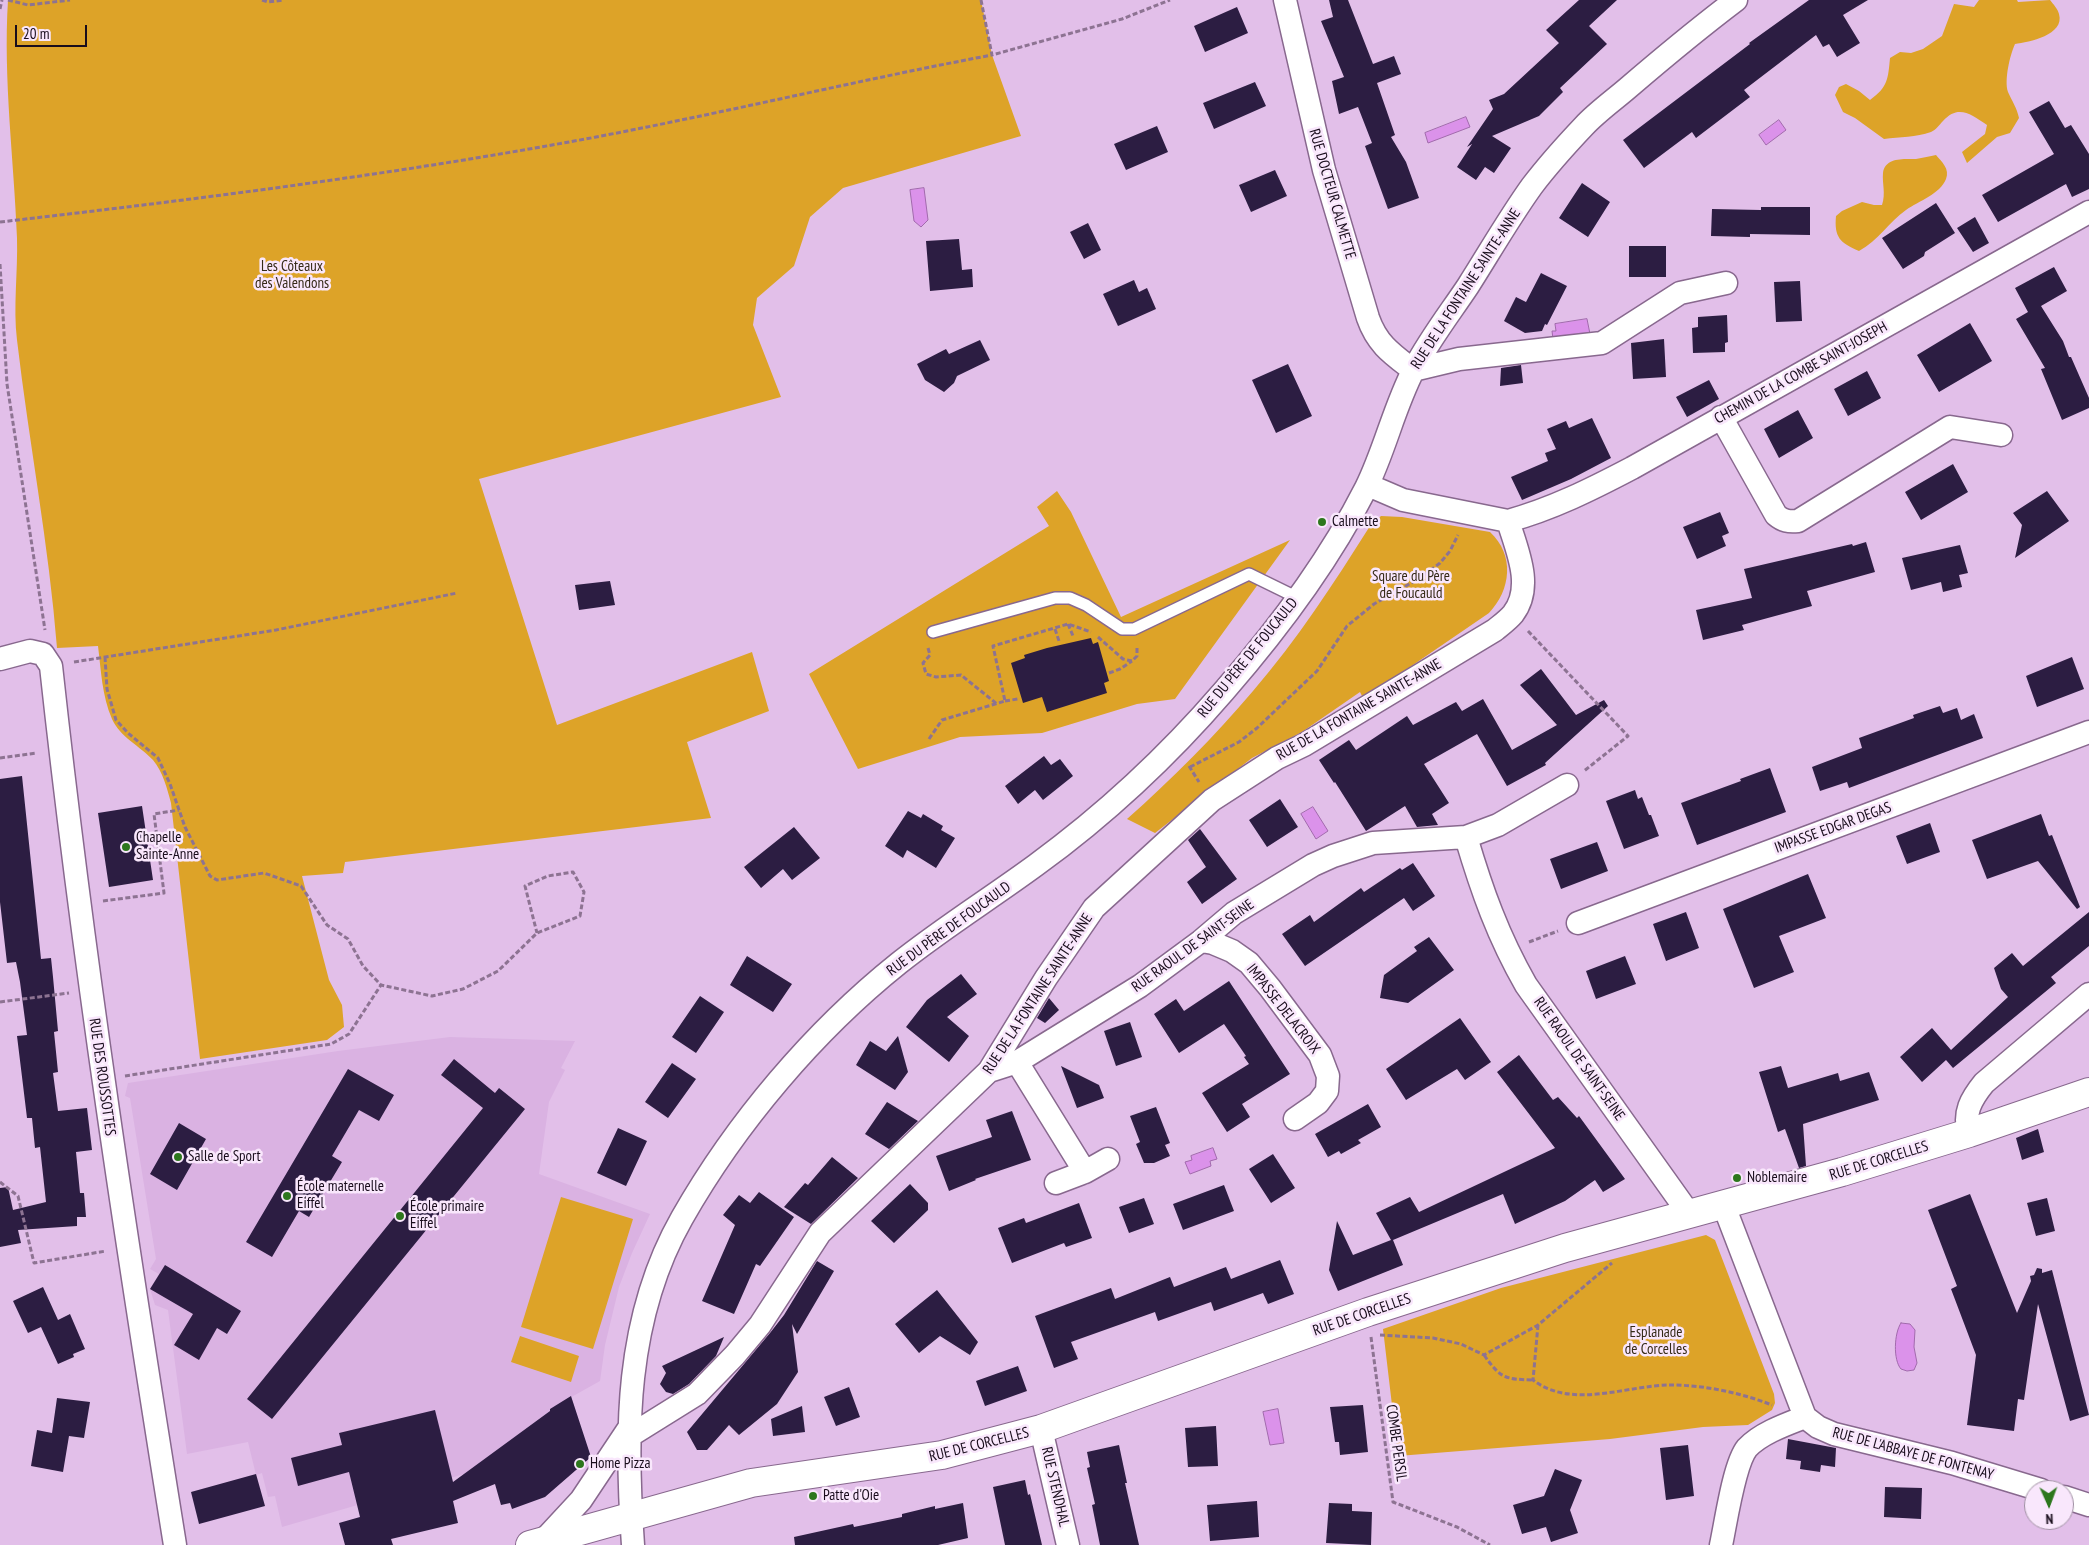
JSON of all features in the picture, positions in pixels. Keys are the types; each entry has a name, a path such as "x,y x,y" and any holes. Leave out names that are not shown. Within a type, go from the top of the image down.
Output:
{"main road":[{"name":"RUE DE CORCELLES","path":"537,1543 631,1516 671,1507 751,1483 942,1456 1041,1430 1369,1321 1566,1248 1724,1206 1969,1133 2089,1092"}],"street":[{"name":"RUE DOCTEUR CALMETTE","path":"1285,0 1324,170 1368,318 1382,345 1413,370"},
{"name":"RUE DE LA FONTAINE SAINTE-ANNE","path":"1368,485 1413,370 1533,185 1587,123 1688,36 1736,0"},
{"name":"CHEMIN DE LA COMBE SAINT-JOSEPH","path":"1508,521 1538,513 1632,468 2089,212"},
{"path":"1413,370 1459,359 1602,343 1680,294 1726,283"},
{"path":"1721,418 1776,515 1785,521 1791,522 1798,520 1950,427 2001,436"},
{"path":"1368,485 1403,500 1508,521"},
{"name":"RUE DU PÈRE DE FOUCAULD","path":"633,1545 628,1478 628,1432 637,1343 644,1310 658,1267 669,1242 697,1194 740,1130 774,1086 846,1010 897,964 1039,863 1107,810 1144,776 1222,693 1287,614 1339,535 1368,485"},
{"name":"RUE DE LA FONTAINE SAINTE-ANNE","path":"628,1432 697,1394 760,1325 820,1233 989,1072 1046,978 1094,908 1212,800 1276,758 1304,745 1495,630 1512,614 1521,597 1523,578 1508,521"},
{"path":"0,659 30,651 44,654 51,666"},
{"name":"RUE DES ROUSSOTTES","path":"51,666 90,990 127,1247 175,1545"},
{"name":"IMPASSE EDGAR DEGAS","path":"1578,923 2089,732"},
{"name":"RUE RAOUL DE SAINT-SEINE","path":"989,1072 1017,1062 1140,986 1202,941 1234,913 1312,865 1373,843 1466,837 1498,824 1566,785"},
{"name":"RUE RAOUL DE SAINT-SEINE","path":"1466,837 1480,886 1506,951 1526,985 1690,1215"},
{"name":"IMPASSE DELACROIX","path":"1202,941 1213,943 1232,951 1249,964 1270,988 1320,1055 1328,1076 1327,1091 1318,1103 1295,1119"},
{"path":"1969,1133 1966,1114 1973,1097 1984,1083 2089,994"},
{"path":"1017,1062 1084,1172"},
{"path":"1056,1183 1084,1172 1108,1159"},
{"path":"1721,1545 1738,1469 1746,1450 1758,1440 1779,1428 1805,1417 1724,1206"},
{"name":"RUE DE L'ABBAYE DE FONTENAY","path":"1805,1417 1818,1427 1834,1434 1952,1463 2024,1485"},
{"name":"RUE STENDHAL","path":"1041,1430 1068,1545"},
{"name":"RUE DU PÈRE DE FOUCAULD","path":"537,1543 580,1500 628,1432"},
{"path":"2074,1500 2089,1505"}],"lane":[{"path":"933,632 1055,598 1070,598 1086,605 1122,629 1134,629 1249,574 1298,598"}],"path":[{"path":"0,9 2,0"},
{"path":"8,0 28,5 70,0"},
{"path":"262,0 268,2 284,0"},
{"path":"981,0 992,55"},
{"path":"0,222 175,202 427,167 598,137 888,75 992,55 1122,20 1170,0"},
{"path":"0,264 7,384 51,666 276,630 457,593"},
{"path":"1190,767 1239,742 1257,728 1317,671 1347,626 1374,604 1420,578 1440,563 1456,542 1464,512"},
{"path":"1512,614 1628,736 1566,785"},
{"path":"1005,701 993,646 1068,624 1095,633 1123,660 1132,661"},
{"path":"1068,624 1074,636"},
{"path":"1055,628 1059,641"},
{"path":"1109,673 1120,669 1136,656 1134,629"},
{"path":"933,632 925,637 930,655 923,663 926,674 936,677 961,675 997,704"},
{"path":"105,657 107,688 116,720 128,733 158,758 170,784 185,827 210,876 217,880 264,873 301,886 327,925 348,939 363,966 381,985 432,996 463,989 498,971 537,933 580,916 584,892 573,872 548,876 526,886 537,933"},
{"path":"929,740 942,720 1005,701 1018,699"},
{"path":"0,758 60,750"},
{"path":"79,904 164,893 154,814 179,810"},
{"path":"1506,951 1578,923"},
{"path":"103,1080 331,1044 349,1034 381,985"},
{"path":"0,1002 90,990"},
{"path":"0,1182 18,1196 34,1263 127,1247"},
{"path":"1484,1355 1538,1325 1618,1258"},
{"path":"1369,1321 1384,1337 1433,1338 1461,1344 1484,1355 1496,1372 1510,1379 1533,1380 1544,1389 1569,1395 1642,1386 1705,1387 1757,1399 1805,1417"},
{"name":"COMBE PERSIL","path":"1369,1321 1393,1502 1457,1527 1490,1545"},
{"path":"1533,1380 1538,1325"}],"shaded area":[{"path":"1466,117 1470,127 1428,143 1425,133"},
{"path":"1779,120 1786,130 1766,145 1759,135"},
{"path":"924,188 928,220 921,227 914,221 910,190"},
{"path":"1587,319 1590,334 1553,339 1552,331 1556,331 1555,324"},
{"path":"1313,807 1328,831 1316,839 1301,814"},
{"path":"450,1037 575,1041 561,1068 565,1070 549,1102 539,1174 650,1214 619,1287 605,1345 600,1381 550,1409 550,1411 464,1474 282,1527 275,1496 268,1497 262,1473 256,1475 248,1442 187,1454 168,1310 155,1305 150,1289 159,1274 150,1269 156,1259 130,1098 125,1096 128,1083 338,1051"},
{"path":"1213,1148 1217,1159 1210,1161 1211,1166 1190,1174 1185,1162 1192,1160 1191,1156"},
{"path":"1901,1323 1910,1324 1915,1330 1914,1347 1917,1363 1914,1370 1907,1371 1901,1369 1898,1365 1896,1340"},
{"path":"1278,1409 1284,1443 1270,1445 1263,1412"}],"green space":[{"name":"Les Côteaux des Valendons","path":"8,0 981,0 992,55 1021,136 843,188 810,217 794,266 757,298 753,325 781,397 479,479 557,725 752,652 769,711 687,742 711,818 345,862 343,873 302,876 329,980 342,1005 344,1027 327,1040 200,1059 171,803 164,780 153,760 120,731 112,719 104,692 98,646 57,648 49,571 16,328 17,238 8,90"},
{"path":"1979,0 2017,0 2018,2 2050,0 2057,8 2059,14 2057,27 2051,32 2037,39 2015,44 2008,68 2007,87 2019,118 2010,133 1997,137 1967,163 1962,152 1985,134 1987,125 1970,114 1965,112 1954,113 1934,130 1925,134 1884,139 1855,118 1843,112 1835,95 1839,87 1846,84 1870,100 1884,87 1889,72 1890,58 1900,52 1911,53 1923,49 1942,36 1954,4 1974,7"},
{"path":"1936,155 1945,166 1947,172 1946,179 1939,189 1906,210 1872,242 1859,251 1843,242 1837,234 1836,216 1842,211 1862,202 1882,205 1884,196 1883,173 1887,164 1896,160"},
{"path":"1057,491 1071,512 1121,617 1290,540 1175,699 1137,704 1042,733 960,737 858,769 809,674 1049,526 1037,507"},
{"name":"Square du Père de Foucauld","path":"1381,516 1402,517 1490,532 1498,541 1503,551 1507,572 1502,594 1489,613 1372,693 1362,696 1360,692 1302,732 1252,758 1155,833 1127,819 1160,789 1223,725 1269,672 1329,590 1370,526"},
{"path":"561,1197 633,1219 593,1349 521,1327"},
{"name":"Esplanade de Corcelles","path":"1706,1235 1715,1240 1774,1394 1775,1403 1772,1410 1748,1425 1703,1427 1610,1439 1398,1456 1383,1329 1501,1288"},
{"path":"520,1336 579,1356 571,1382 511,1362"}],"building":[{"path":"1329,0 1348,0 1373,64 1394,56 1401,74 1377,83 1395,135 1391,137 1406,162 1419,198 1388,209 1365,146 1372,143 1358,107 1339,114 1332,81 1344,77 1321,21 1333,17"},
{"path":"1579,0 1617,0 1589,26 1607,44 1560,88 1563,92 1539,116 1492,136 1511,148 1494,173 1485,167 1476,180 1457,167 1472,144 1467,147 1493,109 1489,100 1504,94 1559,43 1546,30"},
{"path":"1809,0 1868,0 1843,15 1860,43 1837,57 1829,44 1823,47 1816,35 1744,90 1750,97 1696,138 1692,132 1644,168 1623,140 1749,43"},
{"path":"1237,7 1248,33 1205,52 1194,26"},
{"path":"1255,82 1266,106 1214,129 1203,103"},
{"path":"2049,101 2065,128 2071,125 2089,154 2089,189 2072,197 2066,184 1998,222 1982,195 2054,154 2029,112"},
{"path":"1157,126 1168,152 1126,170 1114,144"},
{"path":"1275,170 1287,196 1251,212 1239,185"},
{"path":"1582,183 1610,202 1588,237 1559,218"},
{"path":"1936,203 1955,233 1903,269 1882,238"},
{"path":"1761,207 1810,207 1810,235 1750,234 1750,237 1711,236 1712,209 1761,210"},
{"path":"1975,217 1989,243 1973,252 1957,228"},
{"path":"1088,223 1101,250 1084,259 1070,232"},
{"path":"959,239 962,270 972,269 973,287 930,291 926,241"},
{"path":"1629,246 1666,246 1666,277 1629,277"},
{"path":"2054,267 2067,291 2041,306 2063,341 2089,398 2089,408 2062,420 2041,369 2045,368 2016,319 2028,312 2015,288"},
{"path":"1541,273 1567,286 1542,331 1525,333 1504,321 1516,297 1526,302"},
{"path":"1134,280 1139,292 1147,288 1156,309 1118,326 1103,294"},
{"path":"1800,281 1802,321 1776,322 1774,282"},
{"path":"1727,315 1728,342 1725,343 1725,352 1693,353 1692,328 1698,327 1698,317"},
{"path":"1970,323 1992,361 1939,392 1917,355"},
{"path":"1664,339 1666,377 1633,379 1631,343"},
{"path":"980,340 990,360 957,376 954,383 944,392 925,380 917,364 946,349 949,354"},
{"path":"1288,364 1312,416 1276,433 1252,380"},
{"path":"1521,365 1523,383 1500,386 1501,368"},
{"path":"1867,371 1881,398 1848,416 1834,389"},
{"path":"1709,380 1719,399 1687,417 1676,397"},
{"path":"1798,410 1813,438 1779,458 1764,429"},
{"path":"1592,418 1611,458 1571,479 1522,500 1511,477 1548,461 1545,453 1556,449 1547,429 1566,421 1569,428"},
{"path":"1953,464 1968,492 1921,520 1905,492"},
{"path":"2047,491 2069,521 2015,558 2022,525 2013,513"},
{"path":"1720,512 1729,533 1722,536 1726,546 1697,559 1683,527"},
{"path":"1866,542 1875,572 1807,591 1812,606 1742,625 1744,630 1703,640 1696,610 1752,598 1744,569"},
{"path":"1960,545 1968,573 1959,575 1962,587 1943,592 1941,582 1911,590 1902,558"},
{"path":"610,581 615,605 579,610 575,585"},
{"path":"1091,638 1093,644 1098,642 1109,681 1104,683 1107,693 1047,712 1042,697 1023,703 1011,663 1025,658 1024,655"},
{"path":"2072,657 2084,689 2037,707 2026,676"},
{"path":"1541,669 1576,715 1604,700 1608,706 1545,763 1546,765 1507,786 1477,734 1424,764 1449,803 1432,814 1438,825 1417,827 1405,806 1366,831 1319,760 1349,740 1356,750 1407,716 1413,725 1456,702 1462,711 1483,699 1512,750 1557,725 1520,685"},
{"path":"1940,706 1943,713 1957,708 1961,720 1974,714 1983,738 1849,788 1847,782 1820,791 1812,767 1862,748 1859,738 1914,718 1913,715"},
{"path":"1044,756 1051,765 1060,759 1073,776 1043,800 1035,790 1018,804 1005,786"},
{"path":"1770,768 1786,812 1697,845 1681,803"},
{"path":"22,776 41,959 51,958 58,1031 54,1032 58,1072 53,1073 58,1111 87,1108 92,1150 76,1152 80,1193 84,1193 86,1217 77,1217 77,1226 18,1230 21,1243 0,1247 0,1188 8,1187 13,1210 46,1202 40,1147 35,1148 32,1118 27,1118 17,1036 27,1035 20,982 16,962 7,963 0,902 0,779"},
{"path":"1635,790 1638,799 1642,797 1659,836 1624,849 1606,801"},
{"path":"1280,799 1298,827 1267,847 1249,820"},
{"name":"Chapelle Sainte-Anne","path":"142,806 153,880 109,887 98,813"},
{"path":"908,811 921,818 923,814 943,826 941,830 955,838 936,868 907,850 903,858 885,846"},
{"path":"2041,814 2049,836 2052,835 2080,907 2077,909 2038,861 1987,879 1972,840"},
{"path":"1930,823 1940,852 1907,864 1896,836"},
{"path":"794,827 820,858 792,880 783,869 761,888 744,867"},
{"path":"1200,829 1237,879 1202,904 1187,882 1206,867 1188,840"},
{"path":"1597,842 1608,871 1561,889 1550,859"},
{"path":"1413,863 1435,896 1413,911 1404,898 1305,966 1282,934 1310,915 1314,922 1361,888 1364,892 1400,868 1402,870"},
{"path":"1808,874 1826,918 1779,936 1794,972 1754,988 1723,909"},
{"path":"1686,912 1699,948 1666,961 1653,924"},
{"path":"2089,912 2089,946 2051,977 2056,983 1953,1068 1946,1060 1922,1082 1900,1057 1932,1028 1951,1050 2008,997 2001,989 1994,968 2012,953 2023,966"},
{"path":"1429,937 1454,970 1408,1003 1380,998 1384,975 1417,951 1414,947"},
{"path":"747,956 792,984 773,1012 730,985"},
{"path":"1625,956 1636,984 1596,999 1586,971"},
{"path":"961,974 977,994 947,1017 969,1036 949,1062 906,1027 927,1000"},
{"path":"1229,981 1290,1074 1242,1104 1250,1117 1227,1132 1202,1093 1249,1064 1244,1057 1246,1056 1224,1024 1179,1053 1154,1014 1176,999 1184,1011"},
{"path":"700,996 724,1012 696,1053 672,1037"},
{"path":"1049,998 1059,1010 1045,1023 1037,1018"},
{"path":"1460,1018 1491,1062 1465,1080 1457,1069 1406,1100 1386,1069"},
{"path":"1130,1022 1142,1057 1116,1066 1104,1031"},
{"path":"898,1036 908,1072 895,1090 856,1065 870,1041 886,1051"},
{"path":"1519,1055 1553,1100 1558,1097 1577,1118 1579,1116 1625,1179 1603,1192 1595,1180 1565,1201 1515,1224 1503,1194 1393,1240 1403,1265 1338,1291 1329,1270 1337,1221 1353,1255 1391,1240 1376,1213 1410,1197 1419,1212 1555,1148 1497,1072"},
{"path":"454,1059 495,1093 499,1088 525,1109 272,1419 247,1399 483,1108 441,1075"},
{"path":"672,1063 696,1079 668,1118 645,1102"},
{"path":"1061,1066 1099,1085 1104,1098 1077,1108"},
{"path":"1781,1066 1788,1088 1838,1073 1840,1081 1869,1072 1879,1100 1803,1124 1806,1166 1799,1168 1785,1129 1778,1132 1759,1072"},
{"path":"348,1069 394,1095 379,1121 359,1110 332,1156 342,1162 309,1217 299,1211 272,1257 246,1242"},
{"path":"887,1102 918,1121 889,1149 865,1134"},
{"path":"1368,1104 1381,1127 1358,1140 1361,1143 1341,1154 1339,1151 1328,1157 1315,1134"},
{"path":"1156,1107 1170,1143 1165,1145 1170,1156 1154,1163 1144,1163 1136,1144 1140,1142 1130,1116"},
{"path":"1012,1111 1031,1160 975,1179 949,1191 936,1156 992,1137 986,1120"},
{"name":"Salle de Sport","path":"179,1123 206,1139 177,1190 150,1174"},
{"path":"618,1128 647,1141 626,1186 597,1173"},
{"path":"2038,1129 2044,1152 2022,1160 2016,1138"},
{"path":"1273,1154 1295,1188 1271,1203 1249,1169"},
{"path":"832,1157 858,1178 811,1224 784,1207 805,1183 808,1185"},
{"path":"910,1184 928,1203 928,1210 894,1243 871,1221"},
{"path":"1224,1185 1234,1211 1183,1230 1173,1204"},
{"path":"759,1192 794,1217 760,1266 756,1264 734,1314 702,1301 735,1225 723,1215 739,1195 750,1203"},
{"path":"1970,1194 2017,1313 2031,1281 2030,1276 2034,1275 2037,1268 2042,1269 2042,1273 2052,1270 2089,1415 2070,1421 2038,1304 2024,1400 2018,1399 2014,1431 1967,1425 1976,1355 1951,1289 1957,1286 1928,1210"},
{"path":"1144,1198 1154,1224 1129,1233 1119,1207"},
{"path":"2047,1198 2055,1231 2036,1236 2027,1203"},
{"path":"1079,1203 1092,1238 1066,1247 1064,1243 1012,1263 998,1228 1024,1218 1026,1223"},
{"path":"1280,1260 1294,1294 1268,1304 1263,1293 1214,1311 1211,1302 1158,1321 1155,1312 1071,1342 1078,1359 1054,1368 1035,1316 1111,1288 1115,1299 1170,1277 1174,1287 1226,1267 1231,1279"},
{"path":"817,1261 834,1271 797,1334 792,1324 798,1372 777,1404 739,1435 729,1425 707,1450 697,1450 687,1432 784,1315"},
{"path":"165,1265 241,1311 227,1334 217,1328 199,1360 174,1345 193,1314 150,1289"},
{"path":"43,1287 58,1320 70,1314 85,1349 73,1354 74,1357 58,1364 41,1327 28,1333 13,1301"},
{"path":"937,1290 978,1342 970,1355 940,1336 919,1353 895,1324"},
{"path":"724,1337 716,1356 689,1384 673,1394 666,1392 660,1384 666,1373 662,1366"},
{"path":"1018,1366 1027,1391 985,1406 976,1381"},
{"path":"849,1387 860,1417 836,1426 824,1397"},
{"path":"571,1396 591,1457 545,1497 512,1509 510,1503 501,1505 495,1484 453,1501 458,1523 391,1539 393,1545 345,1545 339,1523 360,1517 349,1472 298,1486 291,1458 342,1445 339,1433 435,1410 453,1482 550,1411 550,1409"},
{"path":"57,1398 90,1402 84,1438 69,1436 63,1472 31,1466 37,1430 52,1433"},
{"path":"1363,1405 1368,1452 1340,1455 1339,1442 1335,1442 1330,1407"},
{"path":"802,1406 805,1432 773,1436 771,1419"},
{"path":"1216,1426 1218,1466 1188,1467 1185,1428"},
{"path":"1788,1439 1836,1448 1835,1467 1821,1465 1820,1472 1800,1469 1801,1461 1786,1459"},
{"path":"1119,1445 1127,1483 1125,1483 1139,1545 1100,1545 1092,1505 1095,1504 1087,1468 1090,1467 1087,1452"},
{"path":"1688,1445 1694,1496 1666,1500 1660,1448"},
{"path":"1555,1469 1582,1480 1570,1510 1578,1533 1551,1542 1546,1527 1522,1534 1513,1505 1544,1496"},
{"path":"256,1474 265,1506 199,1524 191,1492"},
{"path":"1025,1480 1042,1545 1005,1545 993,1487"},
{"path":"1885,1487 1922,1488 1921,1519 1884,1517"},
{"path":"1257,1501 1259,1537 1210,1541 1207,1505"},
{"path":"963,1503 968,1538 938,1545 795,1545 794,1537 853,1524 854,1527 902,1517 902,1514 935,1506 935,1509"},
{"path":"1329,1503 1352,1504 1352,1511 1372,1512 1371,1545 1326,1543"}],"place":[{"name":"Calmette","path":"1322,522"},
{"name":"Chapelle Sainte-Anne","path":"126,847"},
{"name":"Salle de Sport","path":"178,1157"},
{"name":"Noblemaire","path":"1737,1178"},
{"name":"École maternelle Eiffel","path":"287,1196"},
{"name":"École primaire Eiffel","path":"400,1216"},
{"name":"Home Pizza","path":"580,1464"},
{"name":"Patte d'Oie","path":"813,1496"}]}
